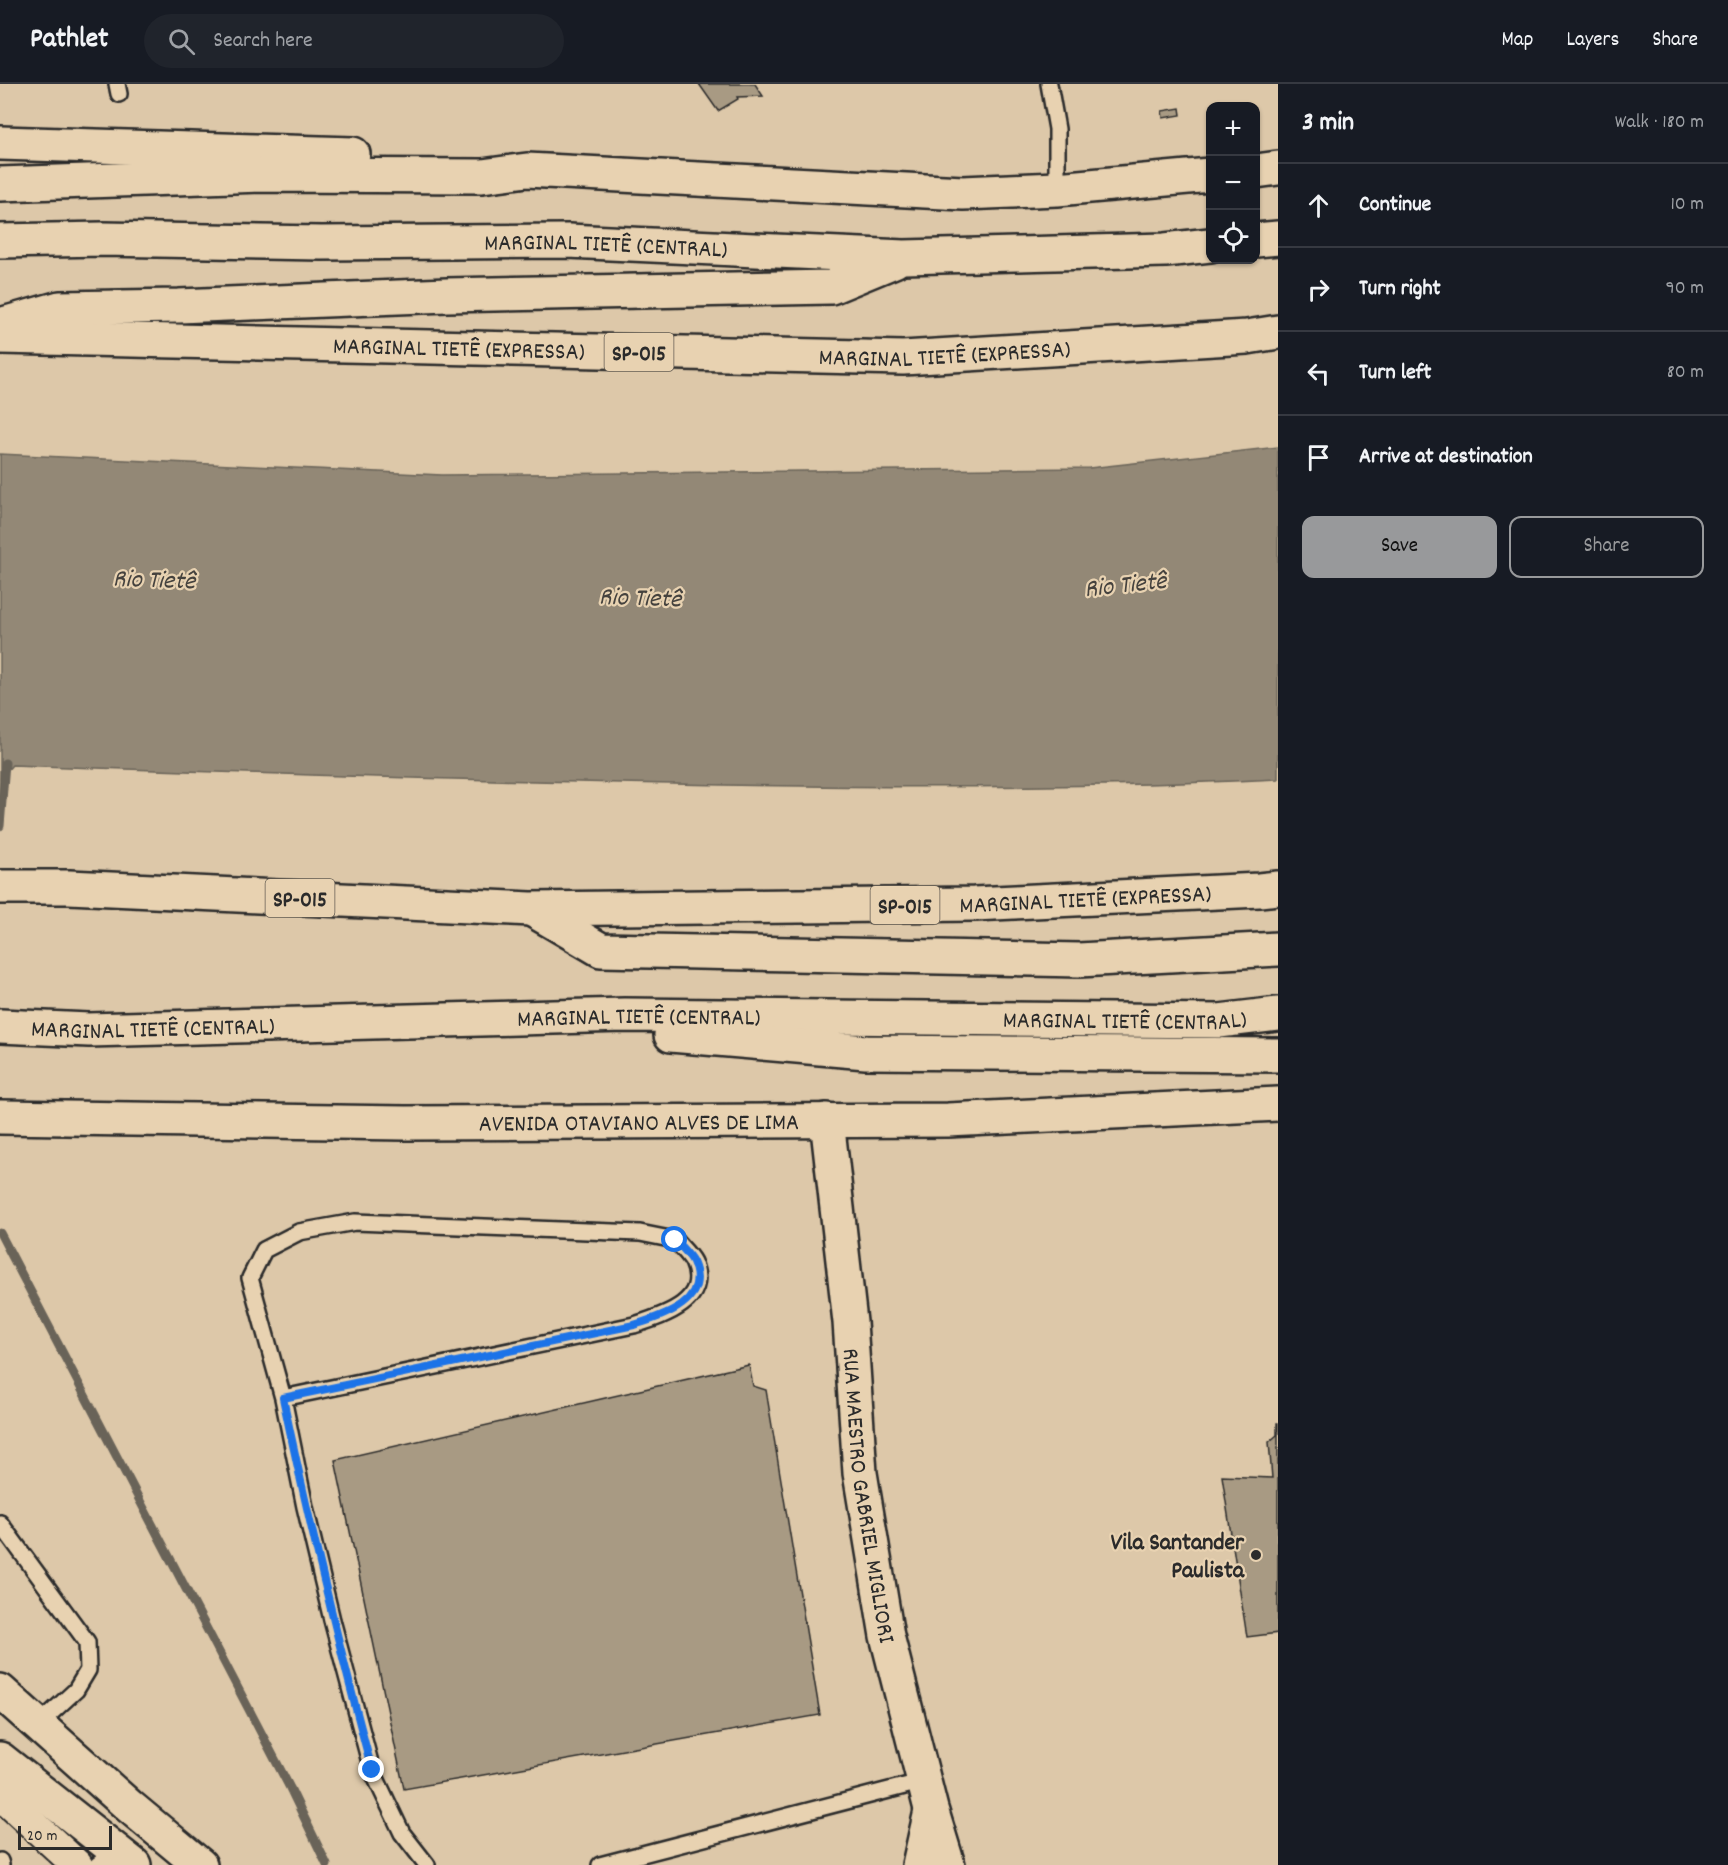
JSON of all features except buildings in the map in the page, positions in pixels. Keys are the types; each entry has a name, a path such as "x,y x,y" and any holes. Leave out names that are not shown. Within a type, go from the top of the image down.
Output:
{"main road":[{"path":"0,143 449,157 482,159 527,170"},
{"path":"1260,170 1278,168"},
{"path":"0,184 262,175 482,176 527,170 963,193 1057,189 1206,175"},
{"path":"1260,239 1278,237"},
{"name":"MARGINAL TIETÊ (CENTRAL)","path":"0,241 103,239 321,243 568,241 904,257 1143,251 1206,245"},
{"path":"0,325 60,308 179,306 447,295 831,287 904,257"},
{"name":"MARGINAL TIETÊ (EXPRESSA)","path":"0,337 903,358 1247,337 1278,332"},
{"name":"SP-015","path":"0,887 69,887 531,909"},
{"name":"MARGINAL TIETÊ (EXPRESSA)","path":"531,909 974,904 1278,888"},
{"path":"531,909 601,950 1079,960 1278,949"},
{"name":"MARGINAL TIETÊ (CENTRAL)","path":"0,1026 89,1030 624,1015 1219,1021 1278,1014"},
{"path":"624,1015 652,1034 866,1052 1278,1055"},
{"name":"AVENIDA OTAVIANO ALVES DE LIMA","path":"0,1116 405,1123 948,1120 1278,1104"},
{"name":"RUA MAESTRO GABRIEL MIGLIORI","path":"827,1120 850,1322 860,1473 886,1636 948,1865"},
{"path":"0,1691 129,1806 200,1865"},
{"path":"0,1759 116,1860"},
{"path":"919,1865 928,1795"}],"street":[{"path":"0,1794 77,1865"}],"lane":[{"path":"1049,84 1057,129 1057,189"},
{"path":"283,1398 634,1325 668,1314 688,1300 697,1283 693,1262 675,1240 640,1233 355,1222 299,1232 264,1251 250,1278 283,1398 305,1507 332,1620 372,1770 402,1833 427,1865"},
{"path":"0,1523 87,1642 88,1670 76,1690 38,1725"},
{"path":"600,1865 928,1795"}],"water":[{"name":"Rio Tietê","path":"1278,447 1278,779 1052,786 824,786 425,778 12,765 0,779 0,454 442,475 1089,468"}],"waterway":[{"path":"0,826 5,763"},
{"path":"0,1233 290,1788 327,1865"}],"place":[{"name":"Vila Santander Paulista","path":"1256,1555"}],"route":[{"path":"372,1770 332,1620 305,1507 283,1398 634,1325 668,1314 688,1300 697,1283 693,1262 675,1240"}]}
